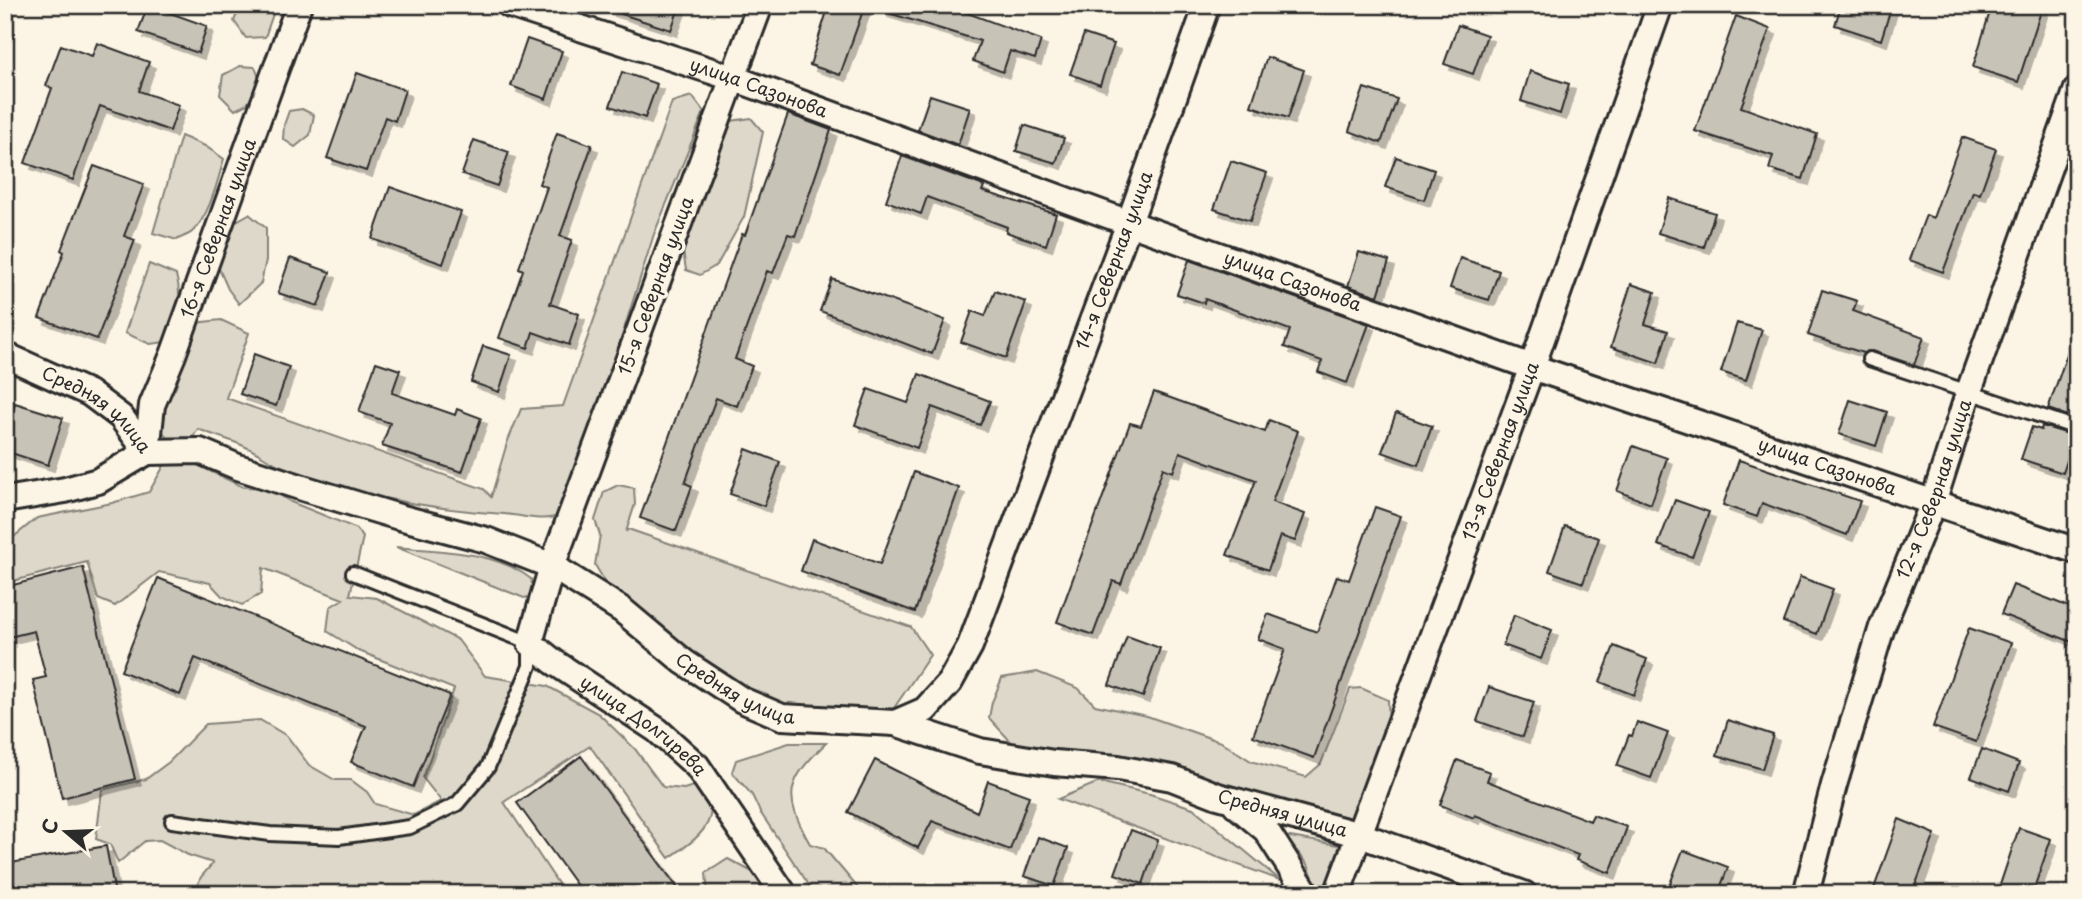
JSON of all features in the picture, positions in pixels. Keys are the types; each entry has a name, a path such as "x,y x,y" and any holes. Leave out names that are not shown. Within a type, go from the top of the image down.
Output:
{"street":[{"name":"16-я Северная улица","path":"147,452 152,405 173,355 299,5"},
{"name":"улица Сазонова","path":"510,5 733,78 1532,367 2077,551"},
{"name":"15-я Северная улица","path":"552,566 760,5"},
{"name":"14-я Северная улица","path":"895,723 925,710 950,682 970,646 1129,223 1207,5"},
{"name":"13-я Северная улица","path":"1337,894 1532,367 1660,5"},
{"name":"12-я Северная улица","path":"1806,894 1834,786 1882,627 1933,503 1968,394 2077,89"},
{"name":"Средняя улица","path":"5,355 89,393 121,416 147,452 200,451 238,467 306,489 486,540 552,566 622,610 684,662 742,700 782,717 895,723 980,751 1118,768 1172,778 1218,796 1360,835 1524,894"},
{"path":"5,500 65,490 97,481 147,452"},
{"path":"530,643 552,566"},
{"name":"улица Долгирева","path":"530,643 554,662 657,730 698,766 783,894"},
{"path":"1218,796 1242,808 1266,830 1307,894"}],"lane":[{"path":"1869,359 2077,428"},
{"path":"172,821 270,834 339,837 410,827 457,804 488,767 530,666 530,643 353,573"}],"shaded area":[{"path":"241,5 260,5 273,14 265,37 246,38 234,21"},
{"path":"240,66 255,67 261,83 247,104 235,110 220,95 223,75"},
{"path":"692,96 704,112 654,234 566,514 535,518 418,505 362,493 308,476 277,464 242,445 198,429 191,440 177,444 159,427 168,390 176,387 194,323 221,320 249,333 226,398 484,489 491,497 507,443 521,409 563,406 672,102"},
{"path":"302,109 314,115 310,135 295,147 283,139 284,125 289,111"},
{"path":"751,118 763,132 744,217 717,265 700,275 686,270 683,251 731,121"},
{"path":"181,136 205,146 224,159 203,218 192,232 177,240 153,233"},
{"path":"249,214 266,228 266,260 261,283 239,304 228,289 216,262 226,227"},
{"path":"149,264 176,275 179,293 177,309 165,342 150,344 125,333"},
{"path":"193,463 243,487 269,488 291,502 355,528 363,537 350,595 377,598 458,640 485,676 547,686 599,714 635,749 663,787 684,789 706,782 711,808 705,827 690,843 669,858 590,746 504,802 565,894 285,894 279,885 267,894 193,894 201,877 213,863 188,855 160,840 145,841 118,863 110,844 96,839 102,790 146,779 169,762 206,724 260,720 287,736 309,765 335,780 351,780 367,792 375,804 414,815 441,801 423,778 454,689 359,651 327,631 330,607 343,599 263,568 261,594 242,605 222,596 210,583 159,572 115,606 98,599 87,562 5,583 5,544 37,518 112,503 149,492 165,464"},
{"path":"618,485 634,488 635,504 626,532 628,529 911,627 930,655 894,708 785,709 711,671 613,595 595,565 600,535 595,520 604,492"},
{"path":"396,547 484,557 501,562 531,579 533,587 529,597 524,598"},
{"path":"1037,672 1078,688 1095,705 1147,716 1221,742 1251,761 1306,777 1321,764 1350,689 1361,688 1388,700 1389,728 1363,804 1347,822 1014,745 989,718 992,702 1002,678"},
{"path":"789,743 826,743 796,778 792,800 810,844 824,848 863,894 815,894 760,812 752,795 732,772 736,760"},
{"path":"1099,782 1193,808 1280,880 1058,799"},
{"path":"1284,836 1344,846 1327,894 1319,894 1308,864"},
{"path":"728,859 762,877 765,894 708,894 706,873"}],"building":[{"path":"148,5 207,26 198,53 138,32"},
{"path":"610,5 680,5 671,30 609,10"},
{"path":"829,5 865,5 840,75 810,65"},
{"path":"883,5 946,5 1041,40 1035,59 1010,51 1003,72 973,61 980,41 882,11"},
{"path":"1841,5 1892,5 1881,40 1835,25"},
{"path":"1992,5 2043,5 2018,82 1973,67"},
{"path":"1736,16 1770,29 1741,107 1817,134 1803,179 1769,169 1773,156 1695,131"},
{"path":"1458,25 1487,35 1473,74 1444,64"},
{"path":"1084,34 1114,44 1100,85 1070,74"},
{"path":"527,39 562,51 546,99 511,86"},
{"path":"97,43 149,62 139,91 179,105 170,131 100,106 73,180 25,163 52,88 46,86 61,45 92,56"},
{"path":"1267,57 1304,70 1288,118 1251,106"},
{"path":"1530,71 1569,84 1560,114 1521,101"},
{"path":"622,72 657,84 645,118 610,106"},
{"path":"357,73 405,90 395,121 385,117 366,171 327,158"},
{"path":"1364,88 1397,99 1381,143 1349,131"},
{"path":"930,95 970,108 958,145 918,130"},
{"path":"788,114 831,130 795,236 788,234 773,273 767,271 735,359 752,366 737,406 716,398 685,483 692,486 676,531 640,518"},
{"path":"1024,125 1064,138 1056,163 1016,151"},
{"path":"557,133 592,145 560,236 572,240 550,304 579,314 569,345 533,332 528,348 499,338 523,270 519,268 547,187 539,184"},
{"path":"1962,137 1996,149 1980,194 1973,192 1943,272 1909,260 1926,215 1933,218"},
{"path":"474,140 509,152 497,186 462,174"},
{"path":"902,156 984,186 982,191 1056,214 1046,245 1006,232 1007,227 927,197 921,214 886,201"},
{"path":"1396,157 1434,170 1424,200 1385,187"},
{"path":"1231,161 1267,173 1250,221 1214,209"},
{"path":"94,166 144,184 124,236 135,240 97,339 39,318 64,252 61,250"},
{"path":"390,187 461,212 443,264 372,239"},
{"path":"1669,198 1715,213 1704,247 1658,233"},
{"path":"1359,252 1389,261 1378,296 1348,286"},
{"path":"290,258 330,272 318,306 278,293"},
{"path":"1460,258 1499,271 1489,300 1450,288"},
{"path":"1189,260 1369,324 1347,383 1318,372 1322,361 1284,347 1290,330 1205,299 1204,303 1177,294"},
{"path":"832,279 945,320 932,354 820,311"},
{"path":"1631,284 1655,292 1645,324 1668,331 1658,363 1611,347"},
{"path":"1822,290 1857,301 1853,311 1924,337 1914,365 1872,351 1863,353 1808,335"},
{"path":"995,291 1026,302 1006,358 961,342 972,311 985,316"},
{"path":"1737,323 1762,330 1746,380 1721,372"},
{"path":"2073,337 2077,338 2077,419 2048,409"},
{"path":"483,346 511,355 499,392 471,382"},
{"path":"254,354 289,367 276,406 240,394"},
{"path":"376,362 400,370 392,393 455,415 457,409 481,418 462,472 382,446 390,423 359,412"},
{"path":"919,374 990,401 980,425 932,407 917,448 855,425 868,389 908,403"},
{"path":"1154,392 1265,432 1269,420 1298,431 1272,502 1305,514 1295,541 1280,536 1268,570 1227,555 1256,480 1180,452 1173,472 1163,468 1121,584 1113,581 1093,635 1057,622 1130,423 1141,426"},
{"path":"1850,400 1887,412 1876,446 1839,434"},
{"path":"15,403 63,418 48,465 5,451 5,434"},
{"path":"1396,413 1432,426 1418,465 1382,452"},
{"path":"2042,426 2075,436 2063,473 2021,459 2032,427 2041,430"},
{"path":"1633,446 1667,458 1651,504 1617,491"},
{"path":"746,449 780,462 764,506 730,494"},
{"path":"1739,460 1860,501 1847,535 1762,503 1757,517 1723,505"},
{"path":"914,472 959,488 915,612 801,571 812,539 880,564"},
{"path":"1675,500 1709,512 1692,557 1658,545"},
{"path":"1375,507 1401,516 1314,758 1253,736 1285,649 1258,639 1268,614 1317,632 1337,576 1349,580"},
{"path":"1565,526 1599,538 1583,583 1549,571"},
{"path":"83,567 135,779 62,798 33,680 46,677 34,631 5,638 5,587"},
{"path":"1800,577 1833,589 1817,634 1783,622"},
{"path":"158,578 450,695 413,787 351,762 366,726 195,658 180,695 121,671"},
{"path":"2013,585 2077,610 2077,644 2001,614"},
{"path":"1514,615 1552,630 1541,659 1503,645"},
{"path":"1969,628 2011,643 1976,742 1933,727"},
{"path":"1127,636 1160,648 1143,697 1109,685"},
{"path":"1614,646 1647,659 1634,695 1600,682"},
{"path":"1489,687 1534,702 1523,737 1477,721"},
{"path":"1728,720 1773,735 1762,769 1717,755"},
{"path":"1637,722 1668,733 1651,778 1617,766"},
{"path":"1982,749 2019,763 2009,791 1971,777"},
{"path":"581,756 682,894 583,894 517,803"},
{"path":"875,760 977,812 988,781 1029,796 1010,850 932,821 918,848 848,812"},
{"path":"1457,760 1490,772 1487,781 1590,821 1593,815 1627,827 1610,873 1576,860 1578,855 1475,815 1474,818 1440,805"},
{"path":"1899,819 1935,834 1912,894 1872,894"},
{"path":"2019,828 2051,839 2032,894 2014,894 1999,888"},
{"path":"1131,830 1158,840 1143,884 1115,874"},
{"path":"1038,837 1068,848 1054,886 1024,876"},
{"path":"106,846 115,894 5,894 5,864"},
{"path":"1683,850 1728,867 1718,894 1696,894 1670,884"}]}
